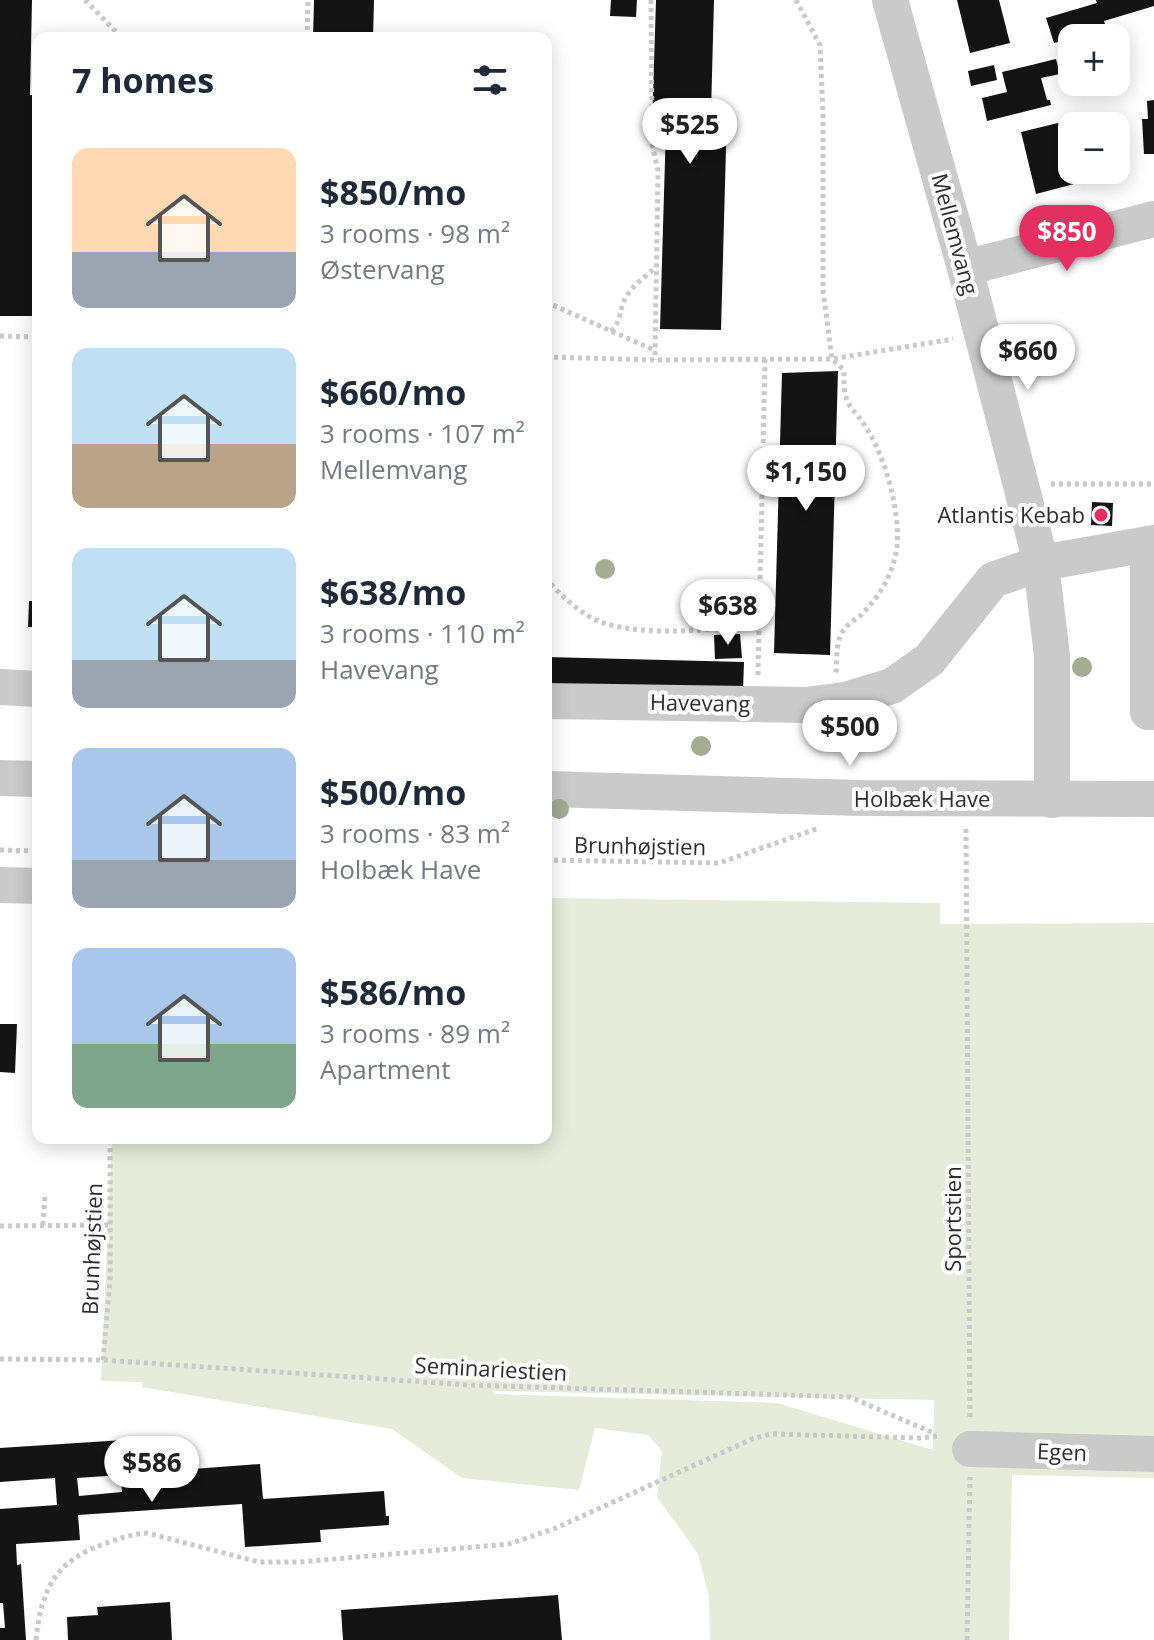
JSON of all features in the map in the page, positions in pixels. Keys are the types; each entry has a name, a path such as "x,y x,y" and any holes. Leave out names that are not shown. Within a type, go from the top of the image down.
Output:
{"street":[{"name":"Mellemvang","path":"890,0 965,268 1041,563 1052,656 1052,800"},
{"path":"965,268 1154,219"},
{"path":"1041,563 1151,543 1148,712 1154,712"},
{"name":"Havevang","path":"552,701 805,705 845,700 892,686 929,660 993,580 1041,563"},
{"path":"0,687 32,689"},
{"path":"0,778 32,779"},
{"name":"Holbæk Have","path":"552,789 861,798 1154,799"},
{"path":"0,885 32,886"},
{"name":"Egen","path":"955,1442 1154,1454"}],"path":[{"path":"85,0 116,32"},
{"path":"307,32 308,0"},
{"path":"651,0 652,144 658,171 655,360"},
{"path":"796,0 820,45 823,290 832,359 844,370 846,405 858,415 889,475 897,545 891,576 873,601 845,627 840,636 836,674 845,700"},
{"path":"611,331 619,324 624,301 631,291 657,266"},
{"path":"552,305 656,351"},
{"path":"552,357 832,359 957,338 981,330"},
{"path":"0,336 32,337"},
{"path":"758,704 765,359"},
{"path":"1023,492 1058,483 1154,484"},
{"path":"552,584 566,598 601,622 629,629 759,626"},
{"name":"Brunhøjstien","path":"552,860 719,863 804,835 850,813 861,798"},
{"name":"Sportstien","path":"966,798 955,1442 967,1640"},
{"path":"0,850 32,851"},
{"name":"Brunhøjstien","path":"103,1360 110,1281 110,1144"},
{"path":"43,1225 45,1195"},
{"path":"0,1226 110,1225"},
{"name":"Seminariestien","path":"0,1359 103,1360 469,1385 850,1397 955,1442"},
{"path":"36,1640 45,1593 59,1571 89,1549 132,1534 147,1533 259,1562 300,1562 509,1544 556,1528 752,1439 770,1434 919,1438 955,1442"}],"green space":[{"path":"552,898 940,903 940,924 1154,923 1154,1478 1012,1475 1009,1640 710,1640 709,1596 698,1554 657,1497 662,1451 648,1435 595,1428 579,1490 462,1478 392,1429 142,1387 143,1382 101,1381 112,1144 552,1144","holes":["493,1391 934,1400 933,1450 777,1403 495,1394"]}],"building":[{"path":"0,0 32,0 32,316 0,316"},
{"path":"314,0 374,0 373,32 313,32"},
{"path":"611,0 637,0 636,17 610,16"},
{"path":"656,0 714,0 711,112 727,112 721,330 660,329 666,126 652,126"},
{"path":"957,0 999,0 1010,43 970,53"},
{"path":"1096,0 1154,0 1154,6 1104,21 1105,24 1058,24 1058,42 1054,43 1046,18 1097,3"},
{"path":"1056,59 1058,74 1041,78 1051,105 987,121 982,98 1007,92 1002,72"},
{"path":"994,65 997,80 971,86 968,71"},
{"path":"1154,100 1154,154 1144,154 1142,119 1148,119 1147,101"},
{"path":"1058,123 1058,184 1074,184 1036,194 1021,132"},
{"path":"838,371 830,655 774,653 782,373"},
{"path":"1092,502 1113,503 1112,526 1091,525"},
{"path":"29,601 32,601 32,627 28,627"},
{"path":"740,634 742,658 715,659 714,635"},
{"path":"552,657 744,662 743,690 552,684"},
{"path":"0,1024 17,1024 15,1073 0,1072"},
{"path":"139,1439 139,1473 260,1464 263,1499 384,1491 389,1525 320,1530 321,1542 245,1547 242,1504 78,1515 80,1540 16,1544 17,1565 21,1564 26,1640 0,1640 0,1628 5,1628 3,1603 0,1603 0,1509 57,1505 55,1478 0,1482 0,1448","holes":["121,1475 122,1492 79,1496 77,1478"]},
{"path":"558,1595 562,1640 343,1640 341,1610"},
{"path":"170,1602 172,1640 68,1640 67,1617 98,1615 97,1607"}],"place":[{"name":"Atlantis Kebab","path":"1101,515"}]}
